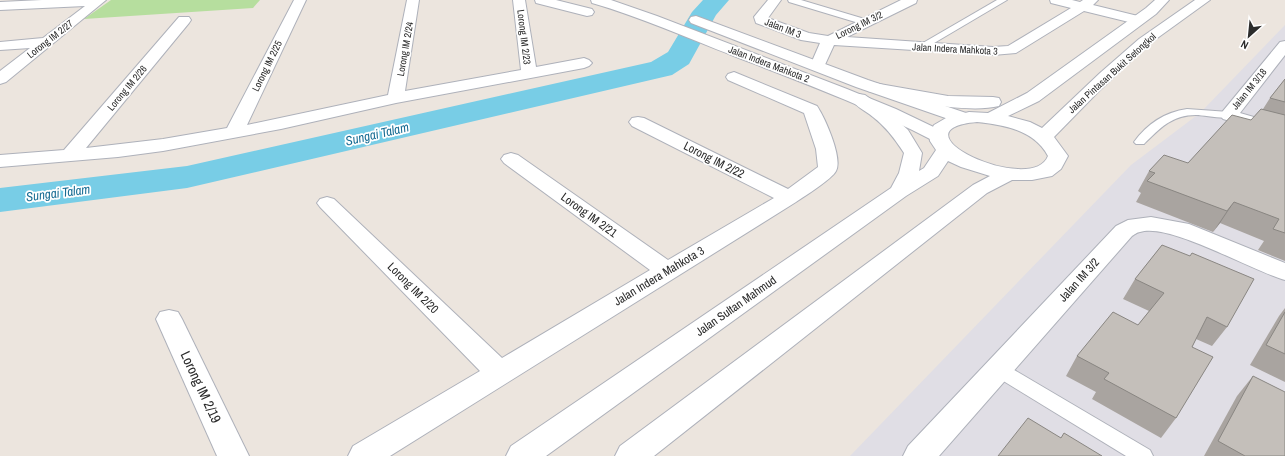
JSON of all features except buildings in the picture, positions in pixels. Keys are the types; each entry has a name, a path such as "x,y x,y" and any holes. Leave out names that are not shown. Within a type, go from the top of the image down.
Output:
{"street":[{"name":"Lorong IM 2/25","path":"234,133 300,0"},
{"name":"Lorong IM 2/24","path":"396,98 413,0"},
{"name":"Lorong IM 2/23","path":"519,0 528,74"},
{"path":"540,0 588,12"},
{"name":"Jalan Indera Mahkota 2","path":"597,0 717,44 859,99 908,120 942,143 958,159 973,166 1009,174 1029,174 1045,171 1055,165 1058,156 1054,147 1044,137"},
{"name":"Jalan IM 3","path":"775,0 760,20 806,36 828,40"},
{"path":"878,0 898,6"},
{"name":"Lorong IM 3/2","path":"828,40 911,0"},
{"path":"1056,0 1087,3 1137,20"},
{"name":"Jalan Pintasan Bukit Setongkol","path":"991,118 1033,97 1151,11 1163,0"},
{"name":"Jalan Pintasan Bukit Setongkol","path":"1044,137 1070,110 1140,46 1204,0"},
{"path":"0,6 99,1"},
{"name":"Lorong IM 2/27","path":"0,79 99,1"},
{"name":"Jalan Indera Mahkota 3","path":"828,40 993,51 1011,50 1087,3"},
{"name":"Jalan Indera Mahkota 2","path":"682,15 874,88 964,118"},
{"name":"Lorong IM 2/26","path":"70,155 184,20"},
{"path":"818,66 828,40"},
{"path":"0,46 46,42"},
{"name":"Jalan IM 3/18","path":"1229,114 1285,45"},
{"path":"0,161 163,145 234,133 396,98 584,63"},
{"name":"Jalan Indera Mahkota 3","path":"364,456 789,198 828,170 830,165 828,157 811,110 734,78"},
{"path":"874,88 939,101 968,103 1003,101 1033,97"},
{"path":"859,99 880,114 902,134 913,153 909,173 899,192"},
{"path":"1229,114 1285,132"},
{"path":"964,118 991,118 1011,122 1044,137"},
{"name":"Jalan Sultan Mahmud","path":"522,456 899,192 931,172 942,143 940,127 950,121 964,118"},
{"name":"Lorong IM 2/22","path":"638,122 789,198"},
{"name":"Lorong IM 2/21","path":"511,159 667,271"},
{"path":"636,454 980,189 1009,174"},
{"name":"Lorong IM 2/20","path":"327,203 499,373"},
{"name":"Jalan IM 3/2","path":"918,456 1124,231 1136,225 1151,224 1182,229 1285,272"},
{"name":"Lorong IM 2/19","path":"169,319 233,456"}],"lane":[{"path":"792,0 865,22"},
{"path":"921,47 1003,0"},
{"path":"1140,142 1165,119 1180,114 1194,112 1229,114"},
{"path":"998,369 1143,456"}],"shaded area":[{"path":"1285,25 1285,456 850,456 1131,165 1200,113"}],"green space":[{"path":"111,0 260,0 253,8 84,19"}],"waterway":[{"name":"Sungai Talam","path":"0,200 187,177 661,69 679,58 705,12 717,0"}]}
